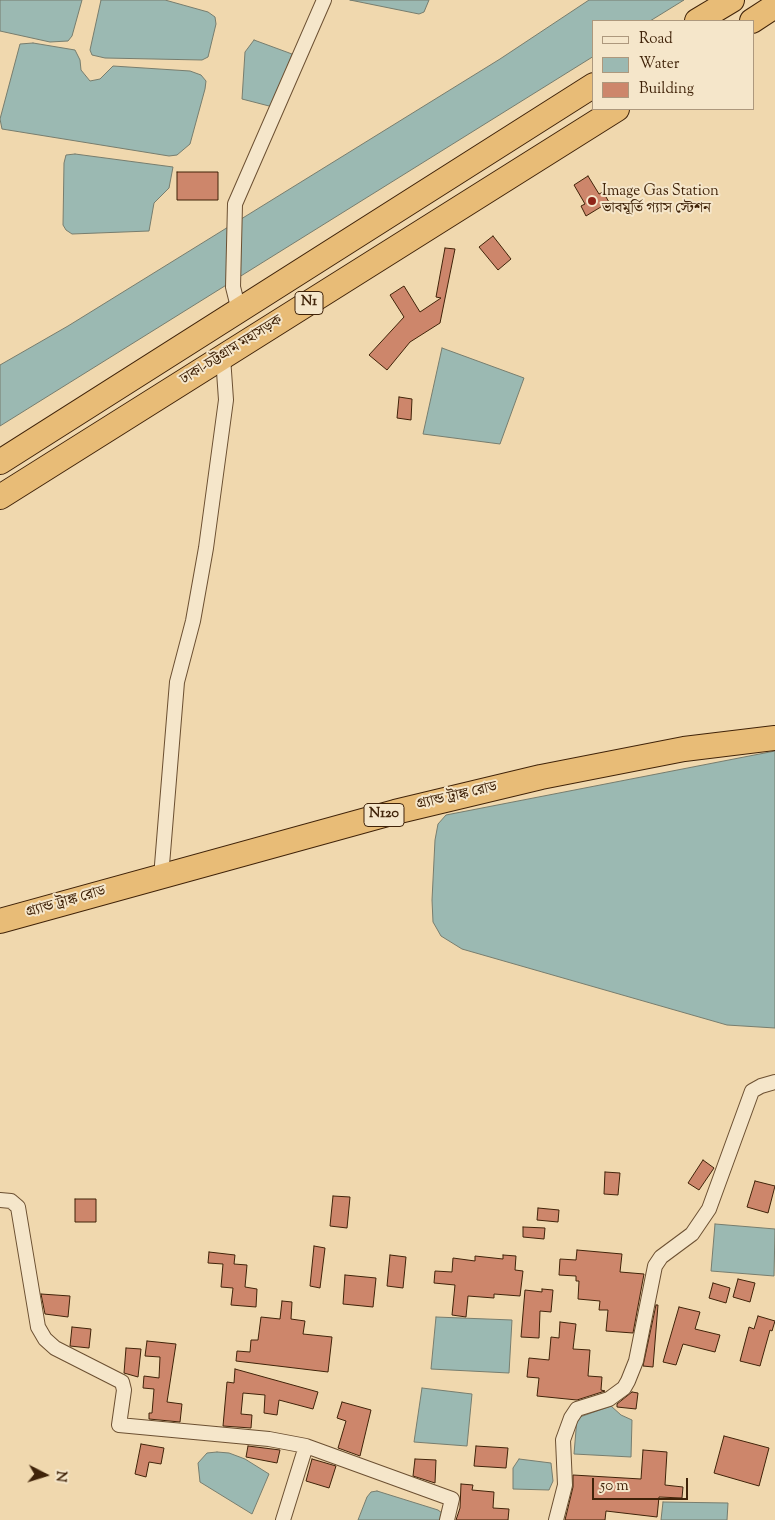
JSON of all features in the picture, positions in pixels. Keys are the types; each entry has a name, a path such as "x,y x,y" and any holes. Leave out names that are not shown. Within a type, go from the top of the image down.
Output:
{"highway":[{"path":"698,20 732,0"},
{"path":"754,20 775,6"},
{"name":"ঢাকা-চট্টগ্রাম মহাসড়ক","path":"0,462 592,86"},
{"name":"ঢাকা-চট্টগ্রাম মহাসড়ক","path":"0,496 615,110"},
{"name":"গ্র্যান্ড ট্রাঙ্ক রোড","path":"0,921 395,812 541,777 684,749 775,738"}],"street":[{"path":"239,311 233,287 235,204 324,0"},
{"path":"161,877 177,682 193,620 206,548 226,400 222,357"},
{"path":"556,1520 565,1485 563,1440 576,1408 610,1399 624,1388 636,1361 655,1266 661,1257 692,1234 709,1209 752,1091 775,1082"},
{"path":"0,1200 11,1200 18,1207 38,1327 45,1339 55,1348 122,1382 124,1390 119,1425 269,1439 306,1446 452,1499 448,1520"},
{"path":"283,1520 306,1446"}],"water":[{"path":"0,0 82,0 72,36 68,41 50,42 0,31"},
{"path":"101,0 165,0 208,12 215,17 216,24 208,57 202,60 105,58 92,55 90,50"},
{"path":"350,0 429,0 424,12 419,14"},
{"path":"589,0 684,0 652,20 592,20 592,57 0,426 0,365 68,326 500,59"},
{"path":"254,40 292,54 273,107 242,99 245,52"},
{"path":"33,43 75,50 80,60 81,70 90,81 100,79 113,66 190,71 201,75 206,81 205,89 190,144 177,155 169,156 2,129 0,119 20,44"},
{"path":"75,154 173,167 169,188 154,203 149,231 72,234 66,230 63,225 64,163 66,155"},
{"path":"442,348 524,378 500,444 423,434"},
{"path":"775,751 775,1028 727,1025 462,949 441,936 433,922 432,900 435,840 438,824 446,815"},
{"path":"715,1224 775,1229 774,1276 711,1271"},
{"path":"436,1317 512,1320 509,1373 431,1369"},
{"path":"422,1388 472,1394 467,1446 414,1442"},
{"path":"611,1406 621,1415 632,1420 631,1457 574,1454 577,1418"},
{"path":"207,1453 229,1453 245,1459 269,1474 252,1514 200,1482 198,1463"},
{"path":"519,1459 551,1463 553,1481 549,1490 513,1489 513,1468"},
{"path":"377,1491 438,1510 442,1513 443,1520 358,1520 367,1497 371,1492"},
{"path":"663,1502 728,1503 727,1520 661,1520"}],"building":[{"path":"177,172 218,172 218,200 177,200"},
{"path":"588,176 599,194 603,192 609,202 586,216 581,206 585,204 574,185"},
{"path":"493,236 511,259 498,270 479,247"},
{"path":"445,248 455,249 440,323 410,342 387,370 369,355 404,317 390,295 404,286 420,312 441,298 436,297"},
{"path":"399,397 412,399 411,420 397,418"},
{"path":"703,1160 714,1168 699,1190 688,1183"},
{"path":"605,1172 620,1173 618,1195 604,1194"},
{"path":"755,1181 775,1186 768,1213 747,1207"},
{"path":"333,1196 350,1197 347,1228 330,1226"},
{"path":"75,1199 96,1199 96,1222 75,1222"},
{"path":"538,1208 559,1210 558,1222 537,1220"},
{"path":"523,1227 545,1228 544,1239 523,1237"},
{"path":"314,1246 325,1248 320,1288 310,1286"},
{"path":"577,1250 622,1254 620,1272 644,1274 633,1333 606,1331 608,1310 599,1310 600,1301 578,1299 579,1281 576,1281 576,1276 559,1275 560,1259 576,1260"},
{"path":"209,1252 235,1255 234,1264 247,1265 245,1287 257,1289 256,1307 231,1305 233,1288 221,1287 223,1264 208,1263"},
{"path":"390,1255 406,1257 403,1288 387,1286"},
{"path":"503,1255 516,1256 515,1270 523,1271 520,1296 494,1294 494,1298 468,1296 466,1317 452,1315 455,1285 434,1283 435,1271 452,1272 453,1258 475,1261 475,1256 503,1259"},
{"path":"345,1275 376,1278 373,1307 343,1304"},
{"path":"738,1279 755,1283 750,1302 733,1297"},
{"path":"713,1283 730,1288 726,1303 709,1298"},
{"path":"542,1289 553,1290 551,1312 540,1311 539,1338 521,1337 525,1290 542,1292"},
{"path":"41,1294 70,1296 68,1317 45,1314"},
{"path":"282,1301 292,1302 291,1319 305,1321 303,1334 332,1337 328,1372 236,1361 237,1351 250,1352 251,1340 258,1340 261,1317 280,1319"},
{"path":"656,1305 658,1305 653,1367 643,1366"},
{"path":"679,1307 700,1312 695,1329 720,1335 715,1352 683,1344 676,1365 663,1362"},
{"path":"758,1316 775,1321 772,1331 770,1330 760,1366 740,1361 749,1327 754,1329"},
{"path":"560,1322 576,1324 573,1349 590,1350 588,1376 602,1377 601,1390 605,1391 577,1400 537,1396 539,1378 527,1377 529,1358 549,1360 551,1337 559,1338"},
{"path":"72,1327 91,1329 89,1348 70,1346"},
{"path":"147,1341 176,1344 167,1402 182,1404 180,1422 149,1419 149,1413 152,1413 154,1389 143,1388 144,1376 159,1378 160,1357 145,1356"},
{"path":"126,1348 141,1349 138,1377 124,1373"},
{"path":"235,1369 318,1392 313,1409 279,1400 277,1415 264,1413 265,1395 243,1393 241,1414 252,1415 251,1428 223,1426 227,1382 234,1383"},
{"path":"632,1392 638,1393 636,1409 617,1407 617,1404"},
{"path":"342,1402 371,1410 360,1456 338,1448 346,1421 337,1418"},
{"path":"724,1436 769,1448 759,1486 714,1473"},
{"path":"141,1444 164,1448 161,1464 149,1462 146,1477 135,1474"},
{"path":"248,1446 280,1450 277,1463 246,1457"},
{"path":"476,1446 508,1448 506,1468 474,1466"},
{"path":"643,1450 667,1452 665,1485 683,1487 682,1498 659,1497 657,1517 606,1511 605,1520 565,1520 573,1487 573,1475 641,1479"},
{"path":"312,1459 336,1466 329,1488 306,1481"},
{"path":"415,1459 436,1460 435,1483 413,1476"},
{"path":"461,1484 473,1485 472,1490 494,1492 493,1508 509,1509 508,1520 456,1520 460,1508"}],"place":[{"name":"Image Gas Station ভাবমূর্তি গ্যাস স্টেশন","path":"592,201"}]}
